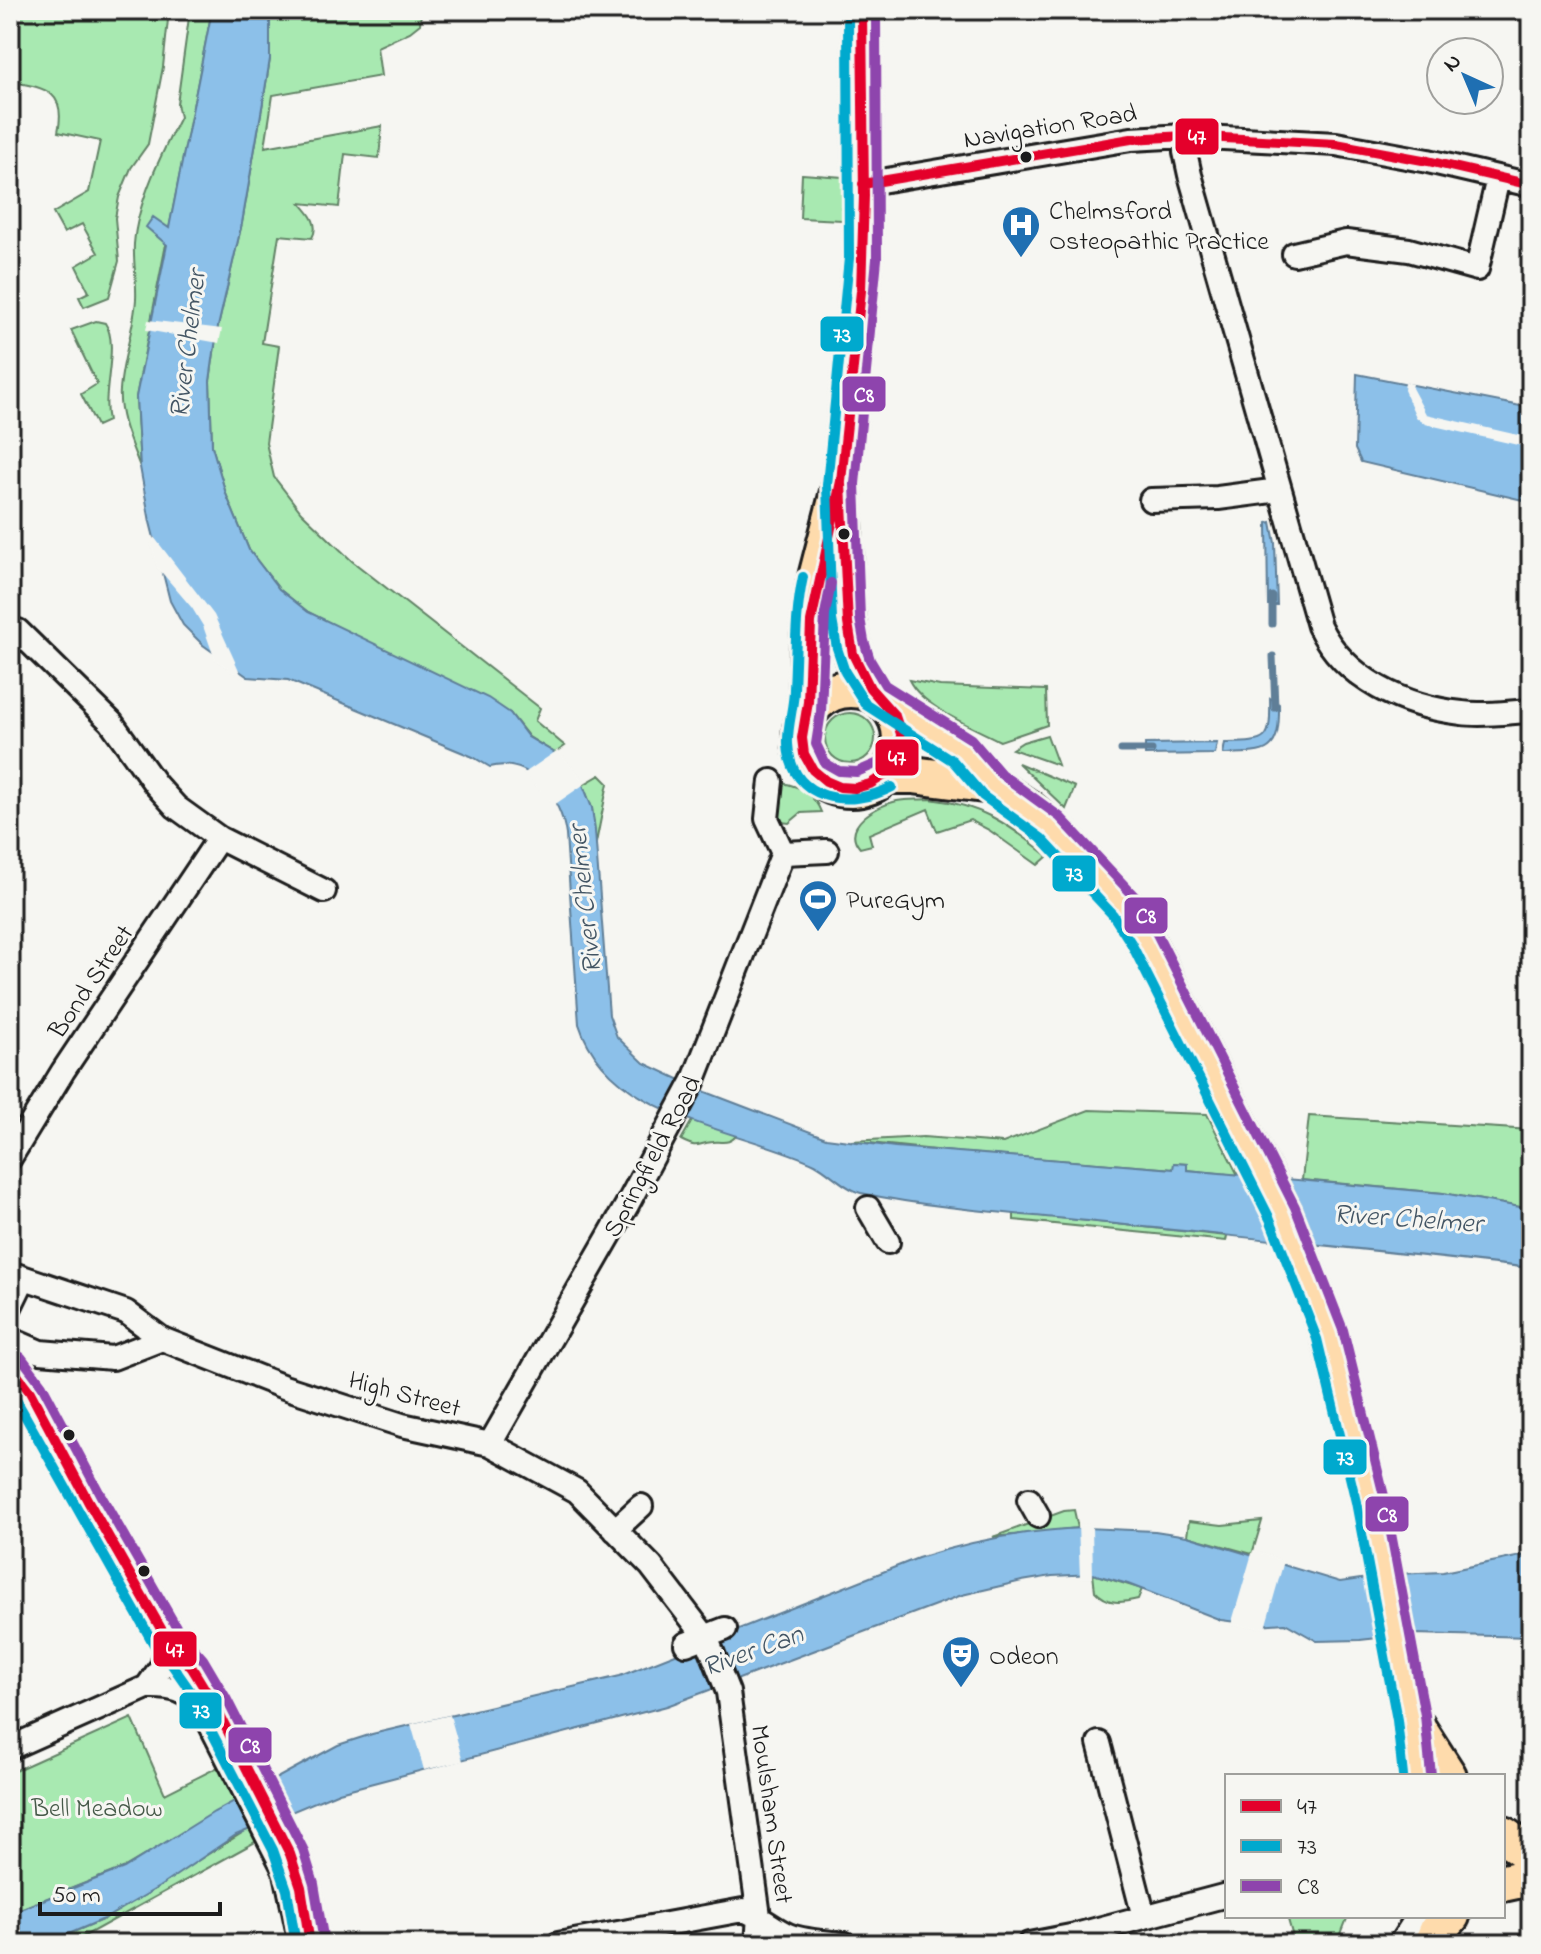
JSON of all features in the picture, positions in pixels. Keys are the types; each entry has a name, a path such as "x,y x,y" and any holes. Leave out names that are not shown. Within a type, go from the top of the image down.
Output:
{"main road":[{"path":"862,10 863,259 841,484 846,619 857,666 882,700 897,717 901,732 900,748 895,763 885,775 872,784 857,788 842,788 827,782 815,773 806,760 802,729 807,715 817,702 830,693 861,689 882,700 962,750 998,788 1051,828 1124,906 1143,936 1283,1213 1330,1335 1351,1415 1411,1718 1417,1774"},
{"path":"807,715 809,642 815,585 841,484"},
{"path":"885,775 913,775 998,788"},
{"path":"1411,1718 1447,1774"},
{"path":"1505,1836 1531,1855"},
{"path":"1505,1883 1531,1877"}],"street":[{"name":"Navigation Road","path":"863,184 1131,139 1185,136 1336,144 1531,185"},
{"path":"1185,136 1190,175 1319,626 1329,646 1365,681 1391,694 1464,714 1531,711"},
{"path":"1294,254 1346,242 1409,250 1477,269 1498,178"},
{"path":"1151,500 1218,498 1279,490"},
{"path":"18,631 111,722 156,785 176,807 219,838 324,891"},
{"path":"771,781 767,819 783,853 827,851"},
{"name":"Bond Street","path":"10,1158 63,1071 219,838"},
{"name":"Springfield Road","path":"490,1444 693,1082 783,853"},
{"path":"868,1208 888,1242"},
{"path":"10,1307 17,1275"},
{"name":"High Street","path":"17,1275 126,1312 162,1339 284,1387 402,1425 490,1444 577,1491 651,1566 706,1637 728,1692"},
{"path":"10,1339 40,1352 113,1358 162,1339"},
{"path":"10,1366 30,1392 168,1641 162,1666 147,1687"},
{"path":"615,1530 641,1506"},
{"path":"10,1748 147,1687 184,1690 204,1712 286,1873 301,1944"},
{"name":"Moulsham Street","path":"728,1692 759,1916 757,1944"},
{"path":"1099,1743 1144,1917"},
{"path":"1029,1944 1076,1935 1225,1896"},
{"path":"558,1944 743,1910 759,1916 788,1935 845,1944"},
{"path":"1400,1944 1436,1924"}],"green space":[{"path":"10,10 169,10 163,67 148,144 131,168 119,197 115,218 119,261 109,297 84,307 79,297 89,292 76,266 98,253 82,224 64,233 53,213 89,192 100,141 58,132 60,118 56,99 43,89 10,81"},
{"path":"190,10 212,10 136,397 140,467 126,429 120,400 121,378 136,299 134,244 145,195 180,117 177,104"},
{"path":"270,10 418,10 421,13 420,24 410,32 377,47 381,76 273,95 265,147 382,126 379,158 345,154 339,207 300,203 314,223 312,238 279,235 262,343 279,346 266,443 274,477 301,512 352,561 540,708 535,721 565,746 555,753 529,737 510,713 308,612 279,589 249,550 226,494 212,446 210,381 217,331 242,223 270,59"},
{"path":"802,174 843,177 842,220 800,218"},
{"path":"96,321 105,323 111,343 106,409 108,421 97,426 81,394 97,384 71,330"},
{"path":"909,680 940,686 1046,690 1047,725 1000,741 936,707"},
{"path":"850,713 868,720 875,738 868,756 850,763 832,756 825,738 832,720"},
{"path":"1047,735 1058,765 1012,749 1023,742"},
{"path":"1018,763 1075,787 1066,809"},
{"path":"600,775 608,783 596,843 592,808 583,785"},
{"path":"782,783 806,792 821,812 801,813 789,823 774,821"},
{"path":"930,799 964,806 994,818 1048,856 1038,865 970,820 937,831 928,809 869,834 872,845 860,848 855,840 858,824 880,807 897,801"},
{"path":"1089,1110 1207,1114 1238,1175 1187,1170 1187,1164 1174,1163 1174,1169 851,1141 923,1137 1003,1143"},
{"path":"1309,1116 1531,1130 1531,1209 1443,1193 1302,1180"},
{"path":"693,1119 737,1135 728,1141 692,1145 681,1140"},
{"path":"1014,1213 1227,1236 1226,1241 1014,1220"},
{"path":"1074,1510 1078,1528 993,1537 1064,1511"},
{"path":"1189,1521 1222,1525 1262,1521 1252,1554 1187,1536"},
{"path":"1093,1574 1142,1589 1138,1599 1120,1602 1105,1599 1095,1591"},
{"name":"Bell Meadow","path":"132,1718 165,1794 218,1767 236,1801 123,1868 10,1913 10,1773"},
{"path":"250,1828 257,1841 70,1944 45,1944 104,1919"},
{"path":"1288,1918 1347,1918 1337,1944 1295,1944"}],"water":[{"name":"River Chelmer","path":"212,10 270,10 270,59 242,223 217,331 210,381 212,446 226,494 249,550 279,589 308,612 488,698 510,713 528,737 555,753 583,785 592,808 595,831 609,1015 617,1037 644,1063 706,1092 826,1138 895,1147 1173,1169 1174,1163 1187,1164 1187,1170 1443,1193 1531,1209 1531,1268 978,1210 861,1193 815,1164 679,1116 646,1100 618,1080 595,1056 579,1024 566,835 558,808 542,784 519,768 505,765 490,767 473,757 288,680 248,677 203,645 183,625 170,601 140,467 136,397 167,245 146,227 153,217 169,228"},
{"path":"1357,374 1531,408 1531,502 1361,462 1355,449"},
{"path":"1271,522 1275,543 1277,605 1268,605 1267,523"},
{"path":"1270,698 1279,704 1274,742 1261,751 1223,754 1225,743 1250,742 1264,737 1268,732"},
{"path":"1217,743 1215,754 1145,755 1145,744"},
{"name":"River Can","path":"1085,1528 1155,1531 1187,1536 1340,1582 1395,1574 1443,1572 1531,1554 1531,1637 1414,1634 1317,1641 1285,1623 1258,1625 1221,1620 1128,1584 1093,1574 1022,1581 962,1595 667,1706 339,1792 236,1835 159,1887 104,1919 45,1944 10,1944 10,1913 124,1868 214,1812 338,1745 372,1734 620,1676 918,1558 980,1541"}],"pier":[{"path":"148,320 222,329 219,343 146,330"},
{"path":"1405,382 1413,384 1412,388 1426,414 1531,438 1531,448 1425,424 1416,417 1404,390"},
{"path":"154,537 214,615 243,679 215,660 203,626 192,608 157,567 151,544"},
{"path":"558,750 586,783 554,805 523,774"},
{"path":"1078,1524 1092,1525 1093,1578 1080,1578"},
{"path":"1253,1550 1284,1561 1265,1628 1231,1625"},
{"path":"450,1715 463,1761 424,1770 411,1724"},
{"path":"267,1780 287,1817 252,1832 234,1798"}],"waterway":[{"path":"1272,596 1272,624"},
{"path":"1273,656 1275,708"},
{"path":"1121,750 1152,750"}],"transit line":[{"name":"73","path":"848,10 849,258 827,485 832,620 837,648 845,672 866,705 953,761 983,796 1041,838 1113,915 1131,943 1270,1219 1317,1339 1356,1502 1397,1720 1403,1774"},
{"name":"47","path":"841,484 848,623 853,654 870,688 895,716 901,734 900,751 893,765 870,784 855,788 840,787 813,770 804,754 802,738 808,702 811,622 841,481 861,291 864,196 862,10"},
{"name":"C8","path":"876,10 877,259 855,484 860,618 864,641 870,660 885,685 971,739 1001,774 1060,817 1135,897 1155,930 1295,1207 1343,1330 1384,1496 1425,1715 1431,1774"},
{"name":"47","path":"863,184 1131,139 1185,136 1336,144 1531,185"},
{"name":"73","path":"803,577 788,737 792,763 800,778 811,789 825,796 858,798 892,787"},
{"name":"C8","path":"831,583 825,614 821,712 816,744 825,763 839,771 857,772 878,763"},
{"name":"C8","path":"21,1357 42,1385 179,1632 203,1659 226,1698 303,1849 314,1884 324,1942"},
{"name":"47","path":"10,1366 30,1392 168,1641 192,1668 214,1704 290,1854 301,1887 310,1944"},
{"name":"73","path":"10,1389 156,1648 191,1692 273,1850 287,1890 296,1944"}],"place":[{"name":"Chelmsford Osteopathic Practice","path":"1021,259"},
{"name":"PureGym","path":"818,933"},
{"name":"Odeon","path":"961,1689"}]}
